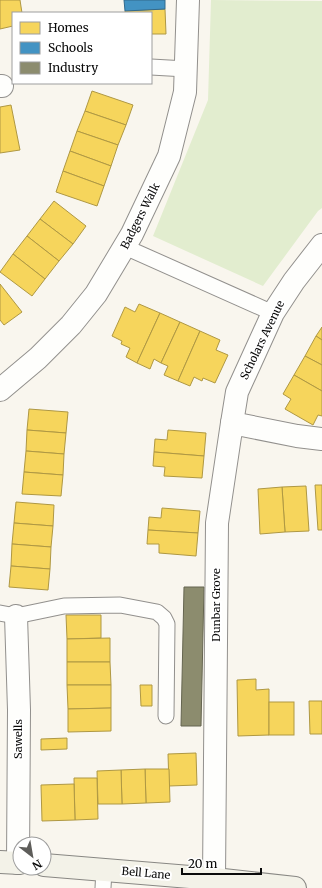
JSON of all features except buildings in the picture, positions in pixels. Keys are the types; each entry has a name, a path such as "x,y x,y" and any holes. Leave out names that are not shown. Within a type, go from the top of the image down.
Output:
{"street":[{"name":"Badgers Walk","path":"0,390 38,358 71,325 96,294 132,234 169,156 185,92 188,0"},
{"name":"Scholars Avenue","path":"232,423 237,392 273,313 294,281 322,245"},
{"path":"232,423 297,436 322,439"},
{"name":"Dunbar Grove","path":"214,879 217,522 232,423"},
{"name":"Sawells","path":"8,614 18,710 14,836"},
{"name":"Bell Lane","path":"52,867 103,879 214,879 295,888"}],"lane":[{"path":"152,67 186,68"},
{"path":"125,247 273,313"},
{"path":"8,614 64,606 120,605 157,612 164,618 167,624 166,716"}],"green space":[{"path":"211,0 322,1 322,208 318,211 263,286 153,236 208,100"}]}
